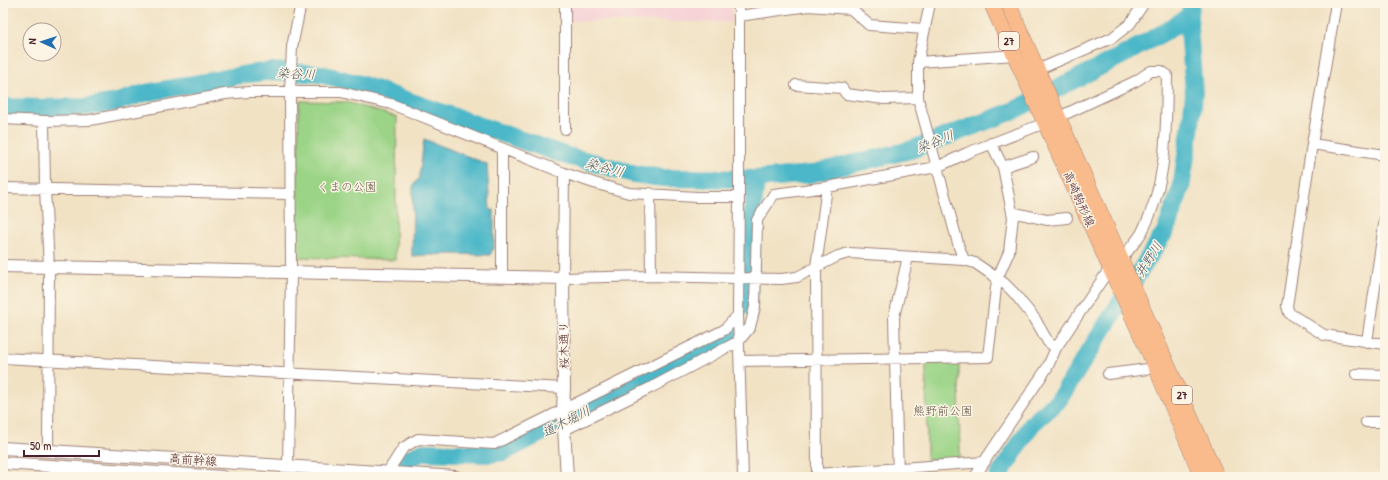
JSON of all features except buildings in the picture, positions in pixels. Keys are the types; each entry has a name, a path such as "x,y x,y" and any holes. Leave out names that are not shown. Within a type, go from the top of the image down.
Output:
{"main road":[{"name":"27","path":"991,3 1014,55 1034,74 1057,114"},
{"name":"27","path":"1008,3 1034,74 1044,121"},
{"name":"高崎駒形線","path":"1057,114 1118,268"},
{"name":"高崎駒形線","path":"1044,121 1118,268"},
{"name":"27","path":"1118,268 1140,319 1217,477"},
{"name":"27","path":"1162,365 1202,477"}],"street":[{"path":"288,467 292,51 301,3"},
{"path":"565,3 565,129"},
{"path":"738,3 741,278 738,315 743,477"},
{"path":"930,3 918,62 918,98 959,247 964,260"},
{"path":"1034,74 1112,38 1130,24 1144,3"},
{"path":"1336,3 1287,306 1289,313 1324,335 1385,344"},
{"path":"739,16 808,6 850,9 869,25 924,29"},
{"path":"918,62 1014,55"},
{"path":"975,477 1047,368 1056,348 1118,268 1142,232 1156,198 1161,176 1167,122 1167,75 1161,71 1152,71 1136,81 1057,114"},
{"path":"796,85 842,88 846,94 884,98 918,98"},
{"path":"3,119 65,122 105,118 225,94 291,90 341,92 391,104 502,149 594,183 629,192 697,197 739,195"},
{"path":"567,477 564,429 665,381 739,341 750,327 755,307 757,220 774,194 827,187 936,164 991,144 1044,121"},
{"path":"44,122 45,189 49,267 48,451"},
{"path":"740,361 988,357 997,279 1009,252 1013,218 1003,167 991,144"},
{"path":"1312,144 1385,155"},
{"path":"502,149 502,277"},
{"path":"1003,167 1033,157"},
{"path":"563,278 564,173"},
{"path":"827,187 816,267 817,475 897,473 985,462"},
{"path":"3,188 291,194"},
{"path":"650,193 651,276"},
{"path":"1012,212 1047,220 1067,218"},
{"path":"1367,342 1385,218"},
{"path":"3,266 502,277 563,278 651,276 781,279 798,277 838,256 849,253 964,260 975,263 1004,283 1035,319 1048,342 1056,348"},
{"path":"897,473 894,317 908,257"},
{"name":"桜木通り","path":"563,278 564,429"},
{"path":"387,473 403,448 418,439 494,444 724,330 738,315"},
{"path":"3,358 564,388"},
{"path":"1108,374 1162,365"},
{"path":"1356,374 1385,374"},
{"path":"1366,422 1385,422"},
{"name":"高前幹線","path":"3,448 456,477"},
{"name":"高前幹線","path":"3,463 216,477"}],"shaded area":[{"path":"571,3 732,3 732,22 571,21"}],"green space":[{"name":"くまの公園","path":"299,101 346,102 397,117 395,260 296,257"},
{"name":"熊野前公園","path":"959,362 960,460 927,460 926,363"}],"water":[{"path":"424,139 487,164 490,210 494,210 494,247 490,255 450,254 412,256 413,186 419,178"}],"waterway":[{"name":"井野川","path":"998,477 1032,424 1058,401 1166,230 1181,188 1191,124 1194,93 1189,27 1191,3"},
{"name":"染谷川","path":"3,107 86,107 117,102 145,93 247,74 274,71 320,74 360,84 567,156 634,174 663,178 756,179 810,174 910,150 1013,111 1127,53 1168,30 1189,16"},
{"name":"道木堀川","path":"748,306 752,216 756,179"},
{"name":"道木堀川","path":"395,477 408,459 423,452 489,454 504,452 729,337 733,333"}]}
